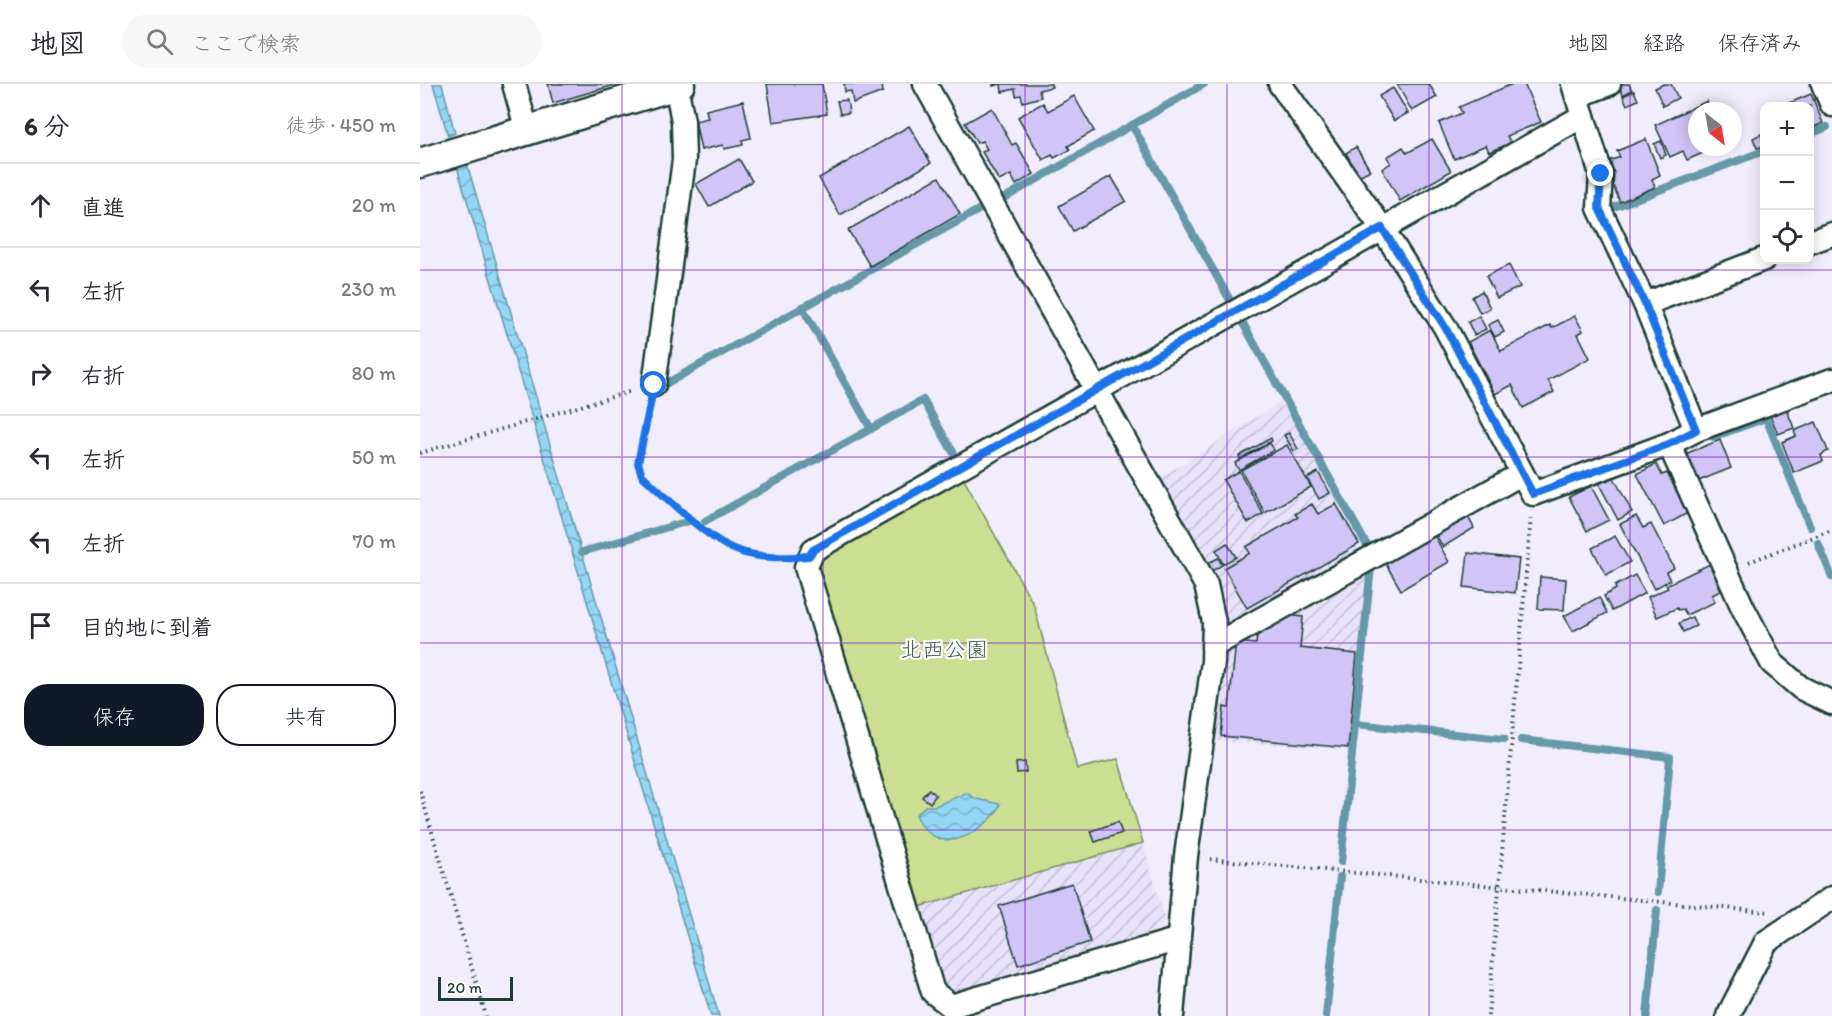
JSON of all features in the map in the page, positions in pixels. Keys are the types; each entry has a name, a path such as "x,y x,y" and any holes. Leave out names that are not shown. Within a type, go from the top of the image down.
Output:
{"street":[{"path":"513,84 527,131"},
{"path":"925,84 1206,585 1214,622 1213,646 1186,856 1172,1016"},
{"path":"1280,84 1382,228 1445,327 1533,494 1832,380"},
{"path":"1179,939 951,1006 933,992 806,567 809,556 813,550 1382,228 1578,98 1609,84"},
{"path":"1823,84 1832,105"},
{"path":"420,163 678,85 684,160 654,385"},
{"path":"1578,98 1601,174 1599,208 1645,304 1696,430"},
{"path":"1814,240 1832,234"},
{"path":"1645,304 1760,261"},
{"path":"1669,444 1726,571 1772,663 1801,688 1832,703"},
{"path":"1213,646 1521,474"},
{"path":"1728,1016 1766,942 1832,898"}],"path":[{"path":"420,453 654,385 638,463 642,475 713,537 735,550 782,558 809,556"},
{"path":"1488,1016 1533,494"},
{"path":"1726,571 1832,530"},
{"path":"420,791 486,1016"},
{"path":"1186,856 1803,916"}],"shaded area":[{"path":"1282,401 1369,553 1225,635 1226,617 1213,577 1159,479"},
{"path":"1375,560 1356,750 1211,740 1225,644"},
{"path":"1143,843 1166,922 1155,931 955,993 940,982 919,907"}],"green space":[{"name":"北西公園","path":"962,476 1034,605 1077,769 1118,759 1143,843 919,907 817,570 822,556"}],"water":[{"path":"433,84 442,84 455,133 448,136"},
{"path":"467,164 719,1016 711,1016 457,167"},
{"path":"966,793 976,799 1000,804 993,816 982,826 964,837 946,840 937,838 922,826 916,815 925,806 935,806"}],"building":[{"path":"548,84 618,84 553,103"},
{"path":"767,84 822,84 827,114 773,122"},
{"path":"844,84 882,84 883,92 853,103 851,91 845,92"},
{"path":"1001,84 1051,84 1052,87 1039,90 1041,97 1023,102 1021,95 1016,96 1015,89 1002,92"},
{"path":"1397,84 1429,84 1437,97 1412,111"},
{"path":"1512,84 1524,84 1541,122 1507,136 1511,143 1489,152 1486,145 1454,159 1439,123 1462,113 1459,107"},
{"path":"1618,84 1629,84 1632,90 1623,95"},
{"path":"1671,84 1678,98 1663,106 1655,88"},
{"path":"1393,88 1408,113 1394,121 1379,96"},
{"path":"1634,91 1638,100 1627,105 1623,96"},
{"path":"1811,94 1823,123 1814,127 1814,102 1792,102"},
{"path":"1074,96 1094,131 1068,146 1070,150 1054,158 1052,155 1043,160 1018,117 1043,103 1048,111"},
{"path":"847,100 849,113 840,114 837,101"},
{"path":"743,101 751,138 742,140 743,145 724,149 723,145 701,150 695,121 708,118 706,110"},
{"path":"992,108 1012,145 1016,143 1034,174 1016,185 1011,175 999,181 982,152 987,149 982,141 977,143 965,123"},
{"path":"1688,110 1688,156 1696,156 1687,160 1683,151 1670,157 1655,125"},
{"path":"909,126 931,163 840,215 819,178"},
{"path":"1760,134 1760,147 1757,148 1753,138"},
{"path":"1432,139 1451,171 1400,201 1382,169 1391,163 1387,157 1403,147 1407,153"},
{"path":"1646,139 1660,175 1652,179 1655,187 1620,202 1604,163 1620,157 1617,151"},
{"path":"1661,141 1666,155 1660,158 1654,144"},
{"path":"1356,147 1370,170 1359,176 1346,153"},
{"path":"739,159 752,181 709,207 696,184"},
{"path":"1111,176 1126,201 1073,231 1059,206"},
{"path":"939,177 960,214 870,266 848,230"},
{"path":"1509,265 1520,287 1497,298 1486,276"},
{"path":"1482,291 1490,308 1480,313 1472,297"},
{"path":"1479,316 1486,329 1474,335 1468,322"},
{"path":"1575,316 1583,331 1578,334 1590,358 1548,380 1554,392 1523,408 1512,385 1495,394 1468,342 1490,330 1501,351 1550,325 1552,328"},
{"path":"1498,320 1504,332 1495,337 1488,325"},
{"path":"1786,408 1794,428 1778,434 1770,415"},
{"path":"1816,422 1828,451 1821,455 1823,461 1794,473 1782,442 1796,436 1794,431"},
{"path":"1289,433 1298,449 1294,451 1284,435"},
{"path":"1271,438 1272,441 1240,459 1239,456"},
{"path":"1720,440 1731,468 1696,482 1685,454"},
{"path":"1270,443 1274,450 1239,470 1235,463"},
{"path":"1287,445 1311,487 1265,513 1241,470"},
{"path":"1656,464 1662,475 1667,473 1688,513 1664,526 1637,474"},
{"path":"1239,471 1263,514 1248,523 1223,480"},
{"path":"1318,472 1330,493 1319,499 1307,478"},
{"path":"1613,476 1632,512 1618,520 1599,484"},
{"path":"1591,486 1609,520 1587,531 1569,497"},
{"path":"1312,504 1318,514 1336,504 1359,544 1247,608 1224,568 1250,553 1246,547 1298,517 1295,514"},
{"path":"1466,513 1474,528 1443,547 1434,531"},
{"path":"1636,516 1643,528 1651,524 1674,568 1666,572 1670,580 1654,589 1620,524"},
{"path":"1433,533 1449,562 1401,590 1384,561"},
{"path":"1615,536 1630,562 1606,575 1592,548"},
{"path":"1227,543 1236,557 1223,564 1216,550"},
{"path":"1468,553 1519,559 1515,593 1464,587"},
{"path":"1218,558 1222,565 1212,571 1208,563"},
{"path":"1712,563 1725,589 1712,595 1715,602 1686,615 1683,609 1678,610 1677,608 1657,617 1648,597 1668,588 1666,585"},
{"path":"1635,575 1645,593 1612,611 1604,596 1616,589 1615,586"},
{"path":"1540,577 1566,579 1564,610 1538,609"},
{"path":"1599,597 1607,613 1573,631 1564,616"},
{"path":"1286,615 1303,617 1300,648 1357,654 1348,748 1221,736 1224,707 1229,708 1236,642 1256,644 1257,634"},
{"path":"1692,617 1696,626 1683,632 1679,623"},
{"path":"1025,762 1026,772 1017,773 1016,763"},
{"path":"929,789 936,795 930,803 922,797"},
{"path":"1118,822 1122,833 1095,842 1091,831"},
{"path":"1072,883 1090,942 1018,965 999,906"}],"waterway":[{"path":"1006,197 1204,84"},
{"path":"1132,125 1231,302"},
{"path":"1814,132 1827,127"},
{"path":"1614,207 1760,152"},
{"path":"660,387 982,208"},
{"path":"802,307 871,429"},
{"path":"1240,318 1369,549"},
{"path":"705,521 923,400 956,457"},
{"path":"1713,437 1766,418 1810,527"},
{"path":"582,552 689,521"},
{"path":"1818,543 1832,577"},
{"path":"1341,862 1371,567"},
{"path":"1355,724 1504,739"},
{"path":"1521,740 1670,757 1658,892"},
{"path":"1326,1016 1340,877"},
{"path":"1647,1016 1657,910"}],"route":[{"path":"654,385 638,463 642,475 713,537 735,550 782,558 809,556 813,550 1382,228 1445,327 1533,494 1669,444 1696,430 1645,304 1599,208 1601,174"}]}
